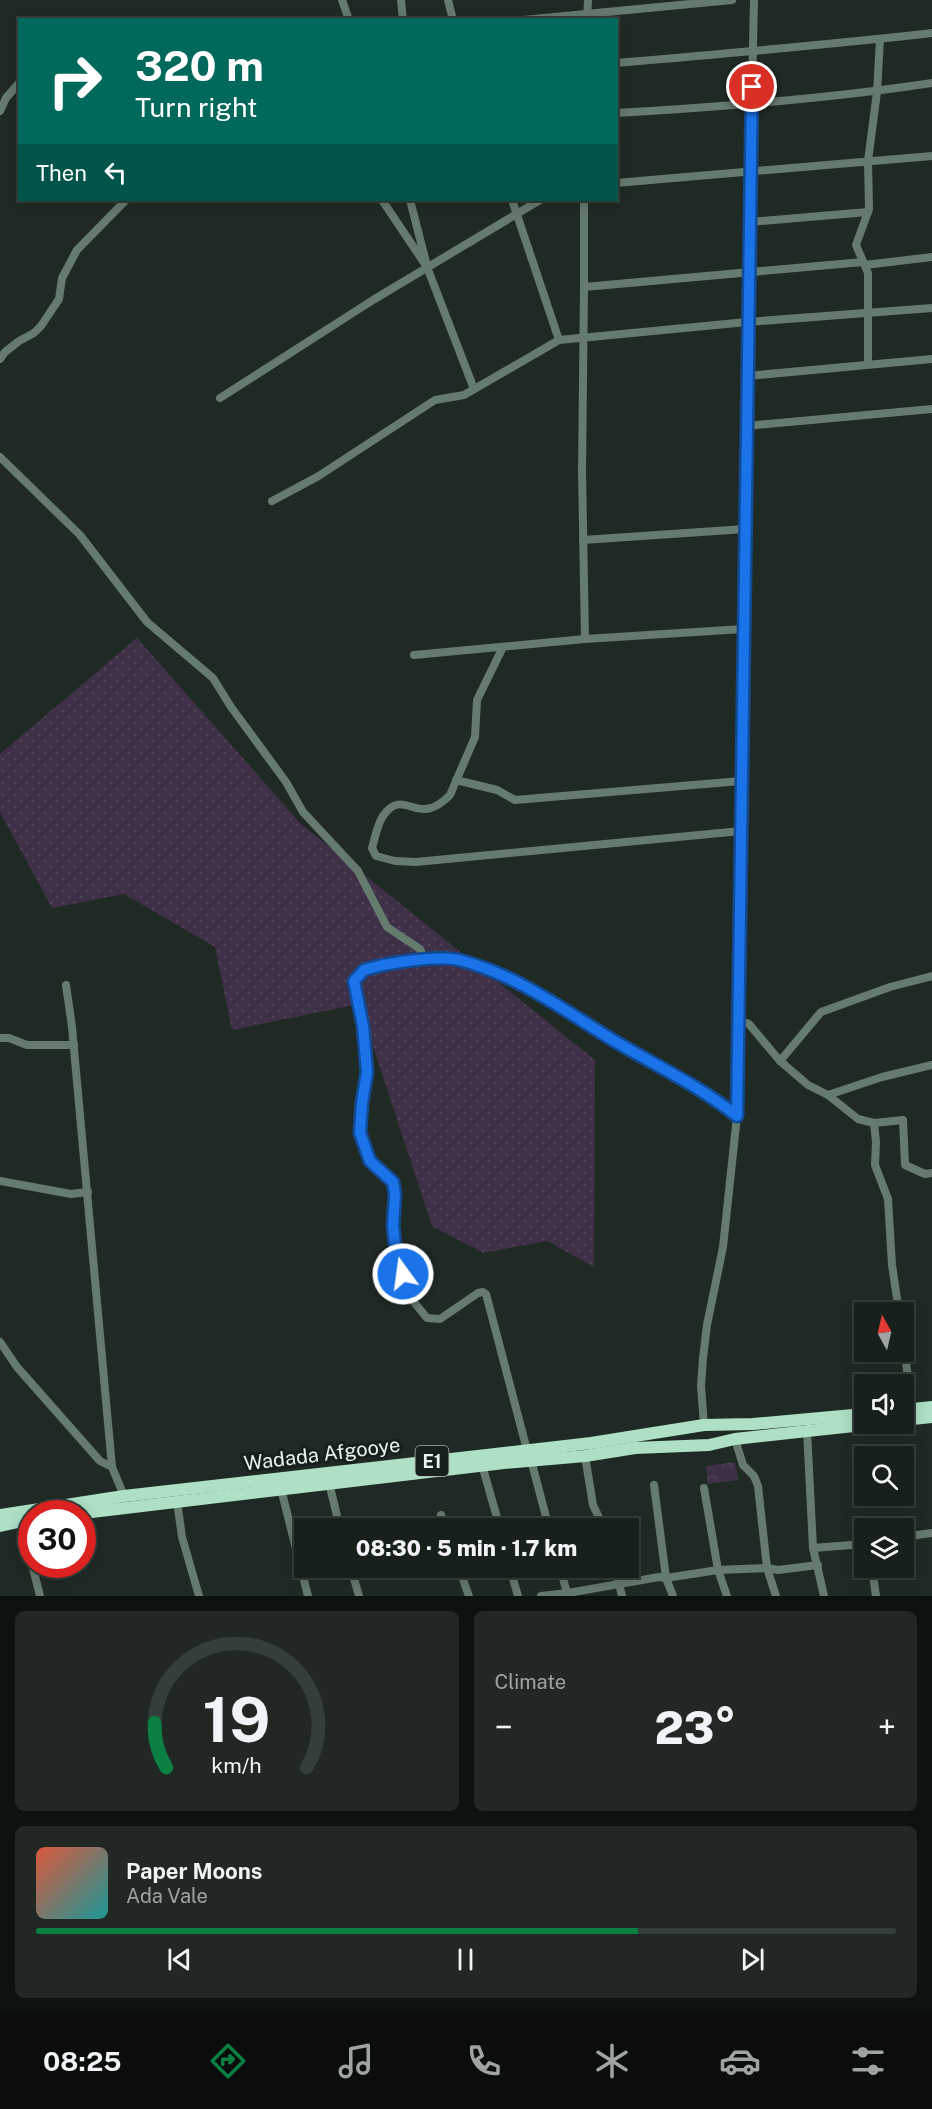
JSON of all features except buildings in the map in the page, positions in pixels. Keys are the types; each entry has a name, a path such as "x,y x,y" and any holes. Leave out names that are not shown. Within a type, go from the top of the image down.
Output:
{"highway":[{"path":"914,1409 932,1407"},
{"name":"Wadada Afgooye","path":"96,1511 482,1465 591,1443 704,1426 854,1415"},
{"path":"914,1419 932,1417"},
{"path":"698,1445 694,1435 704,1426 715,1434 714,1443"},
{"name":"Wadada Afgooye","path":"0,1515 124,1496 529,1455 585,1456 635,1448 698,1445 854,1426"},
{"path":"0,1526 18,1522"}],"street":[{"path":"342,0 349,18"},
{"path":"401,0 403,18"},
{"path":"448,0 452,18"},
{"path":"587,17 588,0"},
{"path":"566,18 732,0"},
{"path":"704,1426 702,1370 713,1294 723,1247 737,1116 747,322 754,0"},
{"path":"618,63 753,52 788,46 932,33"},
{"path":"868,363 868,273 856,245 868,212 868,161 877,92 880,39"},
{"path":"618,113 752,105 877,92 932,83"},
{"path":"0,111 6,98 18,84"},
{"path":"618,183 932,156"},
{"path":"0,359 4,352 41,326 59,299 62,278 77,250 125,201"},
{"path":"383,201 427,267 474,389"},
{"path":"410,201 427,258 427,267"},
{"path":"512,201 559,340"},
{"path":"220,398 427,267 538,201"},
{"path":"584,201 585,339 582,393 585,639"},
{"path":"749,222 868,212"},
{"path":"584,287 932,257"},
{"path":"272,501 317,477 435,400 464,395 559,340 747,322 932,308"},
{"path":"747,376 868,363 932,359"},
{"path":"746,426 932,409"},
{"path":"0,457 80,535 147,622 213,678 231,707 286,782 303,812 358,871 387,927 420,949 425,960"},
{"path":"583,540 745,529"},
{"path":"414,655 585,639 743,629"},
{"path":"503,647 477,700 475,737 450,795 445,801 430,808 405,804 398,805 385,814 381,818 372,848 376,856 395,861 417,862 741,831"},
{"path":"456,780 497,790 515,800 741,781"},
{"path":"546,1518 486,1294 478,1293 440,1319 427,1318 409,1296 396,1253 392,1220 395,1194 393,1182 370,1161 360,1133 367,1072 363,1026 354,981 360,972 372,967 425,960 456,960 495,972 536,991 618,1043 693,1084 737,1116"},
{"path":"780,1061 821,1012 890,987 932,976"},
{"path":"66,985 74,1045 112,1467 124,1496"},
{"path":"738,1020 749,1024 780,1061 808,1085 828,1095 858,1119 874,1123 903,1120 905,1165 925,1174 932,1173"},
{"path":"0,1038 9,1038 27,1045 74,1045"},
{"path":"828,1095 882,1077 932,1065"},
{"path":"874,1123 875,1165 888,1200 892,1265 898,1302"},
{"path":"0,1181 71,1194 88,1192"},
{"path":"0,1342 17,1367 100,1461 112,1467"},
{"path":"807,1430 813,1548 824,1596"},
{"path":"735,1439 743,1465 754,1476 758,1486 766,1568 776,1596"},
{"path":"585,1456 593,1505 599,1518"},
{"path":"482,1465 497,1518"},
{"path":"329,1483 338,1518"},
{"path":"654,1485 666,1578 673,1596"},
{"path":"704,1488 718,1570 727,1596"},
{"path":"281,1489 308,1596"},
{"path":"177,1501 182,1537 199,1596"},
{"path":"914,1535 932,1533"},
{"path":"813,1548 854,1545"},
{"path":"541,1596 568,1595 644,1579 718,1570 766,1568 778,1570 818,1565"},
{"path":"36,1578 40,1596"},
{"path":"354,1578 360,1596"},
{"path":"463,1578 469,1596"},
{"path":"513,1578 518,1596"},
{"path":"563,1578 568,1595"},
{"path":"617,1578 622,1596"},
{"path":"873,1578 876,1596"}],"green space":[{"path":"137,638 301,824 595,1060 594,1267 547,1241 483,1253 432,1226 359,1004 232,1030 215,947 124,894 52,908 0,812 0,754"},
{"path":"735,1462 738,1480 708,1484 706,1466"}],"route":[{"path":"403,1274 396,1253 393,1226 395,1194 393,1182 370,1161 360,1133 367,1072 363,1026 354,981 364,970 425,960 456,960 495,972 536,991 618,1043 693,1084 737,1116 752,87"}]}
